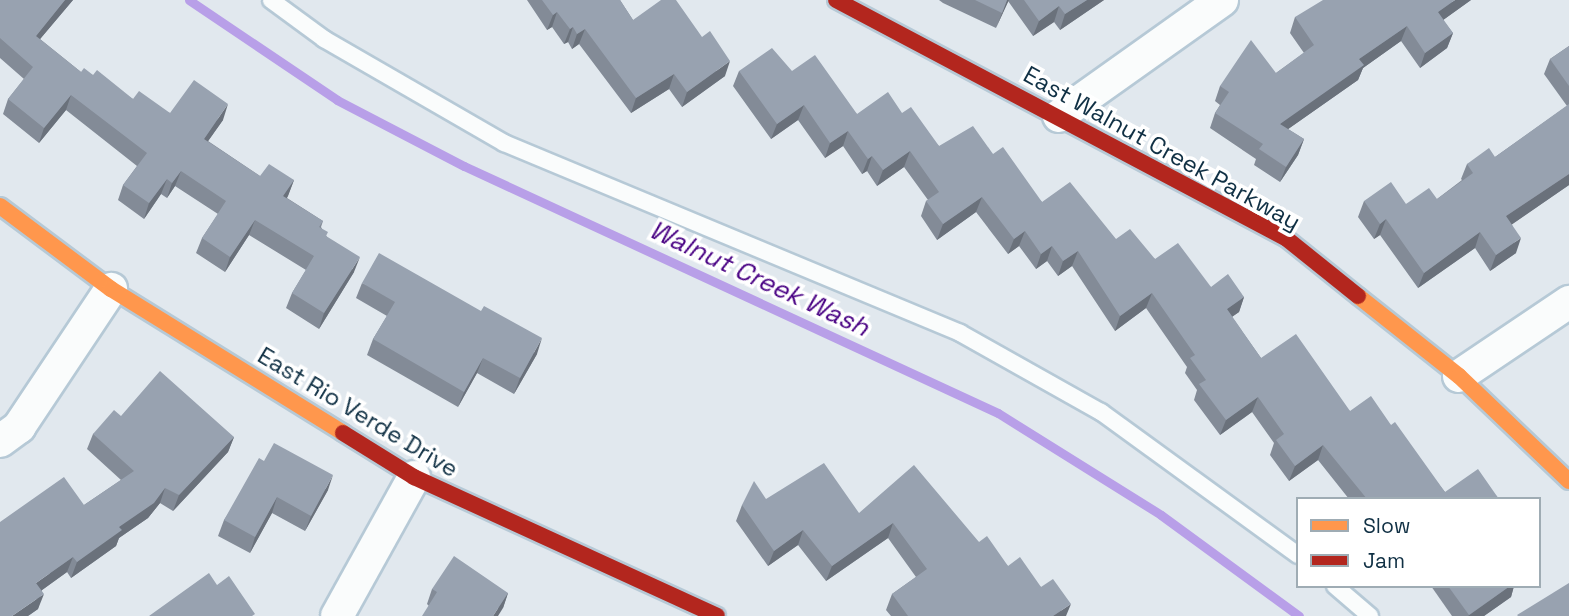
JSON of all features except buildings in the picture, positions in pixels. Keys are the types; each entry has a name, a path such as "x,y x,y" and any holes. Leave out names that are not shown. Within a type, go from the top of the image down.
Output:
{"street":[{"name":"East Walnut Creek Parkway","path":"836,0 1287,239 1459,376 1569,481"},
{"path":"1059,116 1222,0"},
{"name":"East Rio Verde Drive","path":"0,206 111,289 414,477 717,616"},
{"path":"0,441 19,427 111,289"},
{"path":"1459,376 1569,302"},
{"path":"337,616 414,477"}],"lane":[{"path":"271,0 324,39 504,143 960,333 1101,412 1296,554"},
{"path":"1337,588 1370,616"}],"waterway":[{"name":"Walnut Creek Wash","path":"189,0 337,100 464,166 998,413 1161,515 1299,616"}],"traffic: slow":[{"path":"0,206 111,289 343,433"},
{"path":"1358,296 1459,376 1569,481"}],"traffic: jam":[{"path":"836,0 1287,239 1358,296"},
{"path":"343,433 414,477 717,616"}]}
